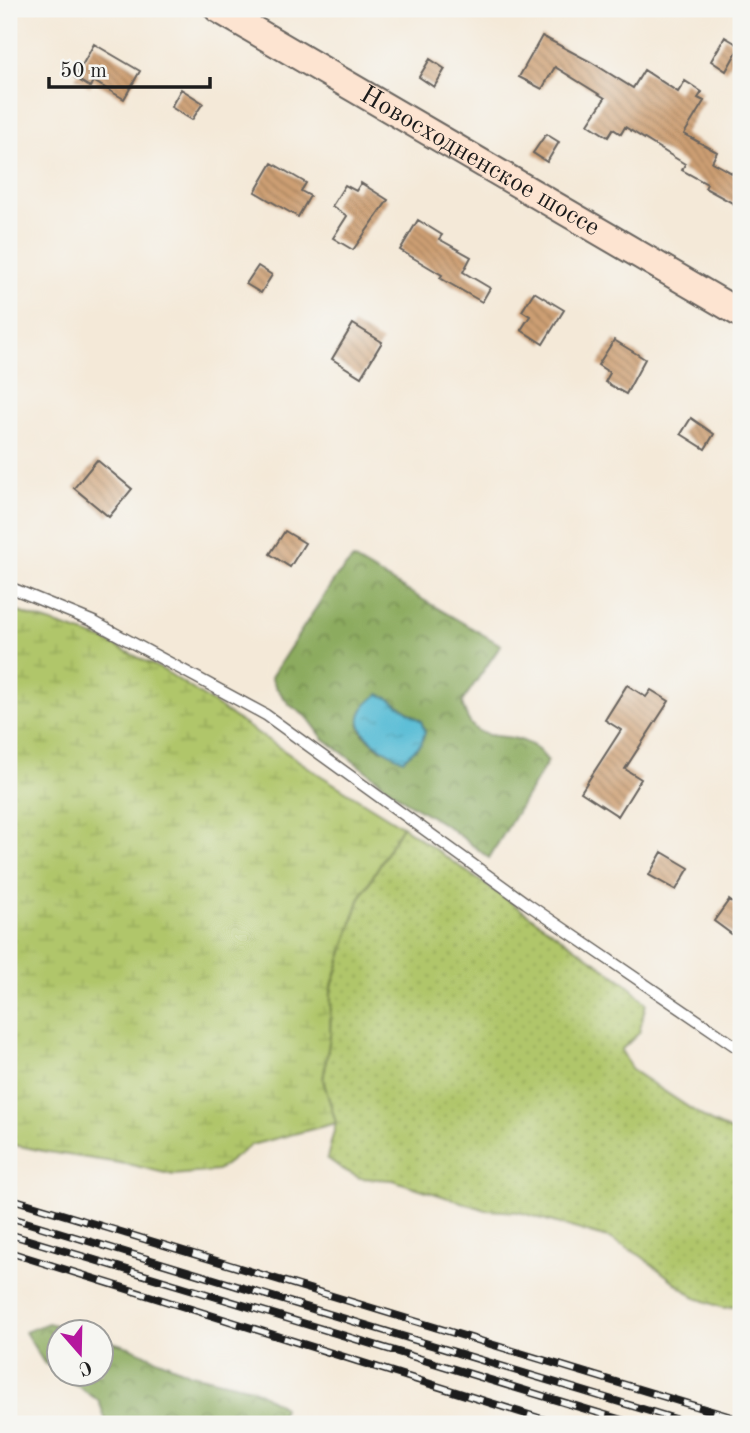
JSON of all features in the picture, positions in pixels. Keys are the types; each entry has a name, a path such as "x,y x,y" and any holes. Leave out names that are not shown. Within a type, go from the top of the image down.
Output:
{"main road":[{"name":"Новосходненское шоссе","path":"219,9 741,314"}],"lane":[{"path":"9,587 94,622 266,715 526,903 741,1050"}],"green space":[{"path":"353,559 501,645 462,702 467,717 473,727 481,732 521,740 534,746 548,761 489,858 450,828 407,802 323,738 308,718 290,705 275,686 271,677 336,577","holes":["390,699 421,721 425,732 421,744 381,750 363,734 359,723"]},
{"path":"9,609 104,640 167,672 320,775 402,826 359,900 331,989 330,1036 323,1080 336,1123 251,1145 217,1171 173,1175 132,1165 9,1144"},
{"path":"402,826 627,984 646,1003 639,1033 621,1050 632,1070 711,1122 741,1133 741,1306 723,1308 694,1297 641,1256 611,1239 519,1212 486,1210 392,1180 360,1178 327,1158 336,1123 323,1080 330,1036 331,990 359,900"},
{"path":"46,1324 46,1364 44,1363 25,1332"},
{"path":"116,1343 191,1374 252,1388 283,1407 280,1424 107,1424 99,1401 80,1388 116,1388"}],"water":[{"path":"379,694 421,721 425,732 421,744 403,760 371,740 360,723 366,704"}],"building":[{"path":"542,36 633,88 644,70 678,92 685,81 702,92 698,98 704,101 684,134 717,152 712,162 741,178 741,191 734,204 705,188 707,184 682,170 685,164 625,127 621,134 613,129 608,137 588,124 605,98 555,67 542,89 519,77"},
{"path":"725,37 740,46 726,71 711,61"},
{"path":"94,44 140,71 124,99 93,81 90,87 75,78"},
{"path":"430,59 445,69 434,87 419,77"},
{"path":"181,89 203,103 192,120 171,107"},
{"path":"546,134 559,142 547,162 533,153"},
{"path":"272,163 306,183 301,191 310,196 298,217 255,192"},
{"path":"361,183 388,200 353,250 333,238 347,216 332,206 345,185 356,191"},
{"path":"418,220 442,235 439,239 471,257 463,272 490,288 482,302 440,278 442,275 400,250"},
{"path":"258,266 272,275 261,293 246,284"},
{"path":"534,292 564,310 543,344 521,330 530,316 522,311"},
{"path":"353,324 382,342 361,377 332,359"},
{"path":"614,340 645,359 626,394 605,382 610,373 598,365"},
{"path":"691,418 714,434 705,449 681,434"},
{"path":"97,460 132,489 109,517 74,488"},
{"path":"285,531 305,543 290,567 270,554"},
{"path":"627,685 646,697 651,690 669,701 625,769 641,779 618,816 581,792 621,730 605,720"},
{"path":"662,852 689,868 676,890 649,875"},
{"path":"729,900 741,909 741,941 714,921"}],"railway":[{"path":"9,1198 741,1420"},
{"path":"9,1217 692,1424"},
{"path":"9,1234 635,1424"},
{"path":"9,1252 558,1424"}]}
